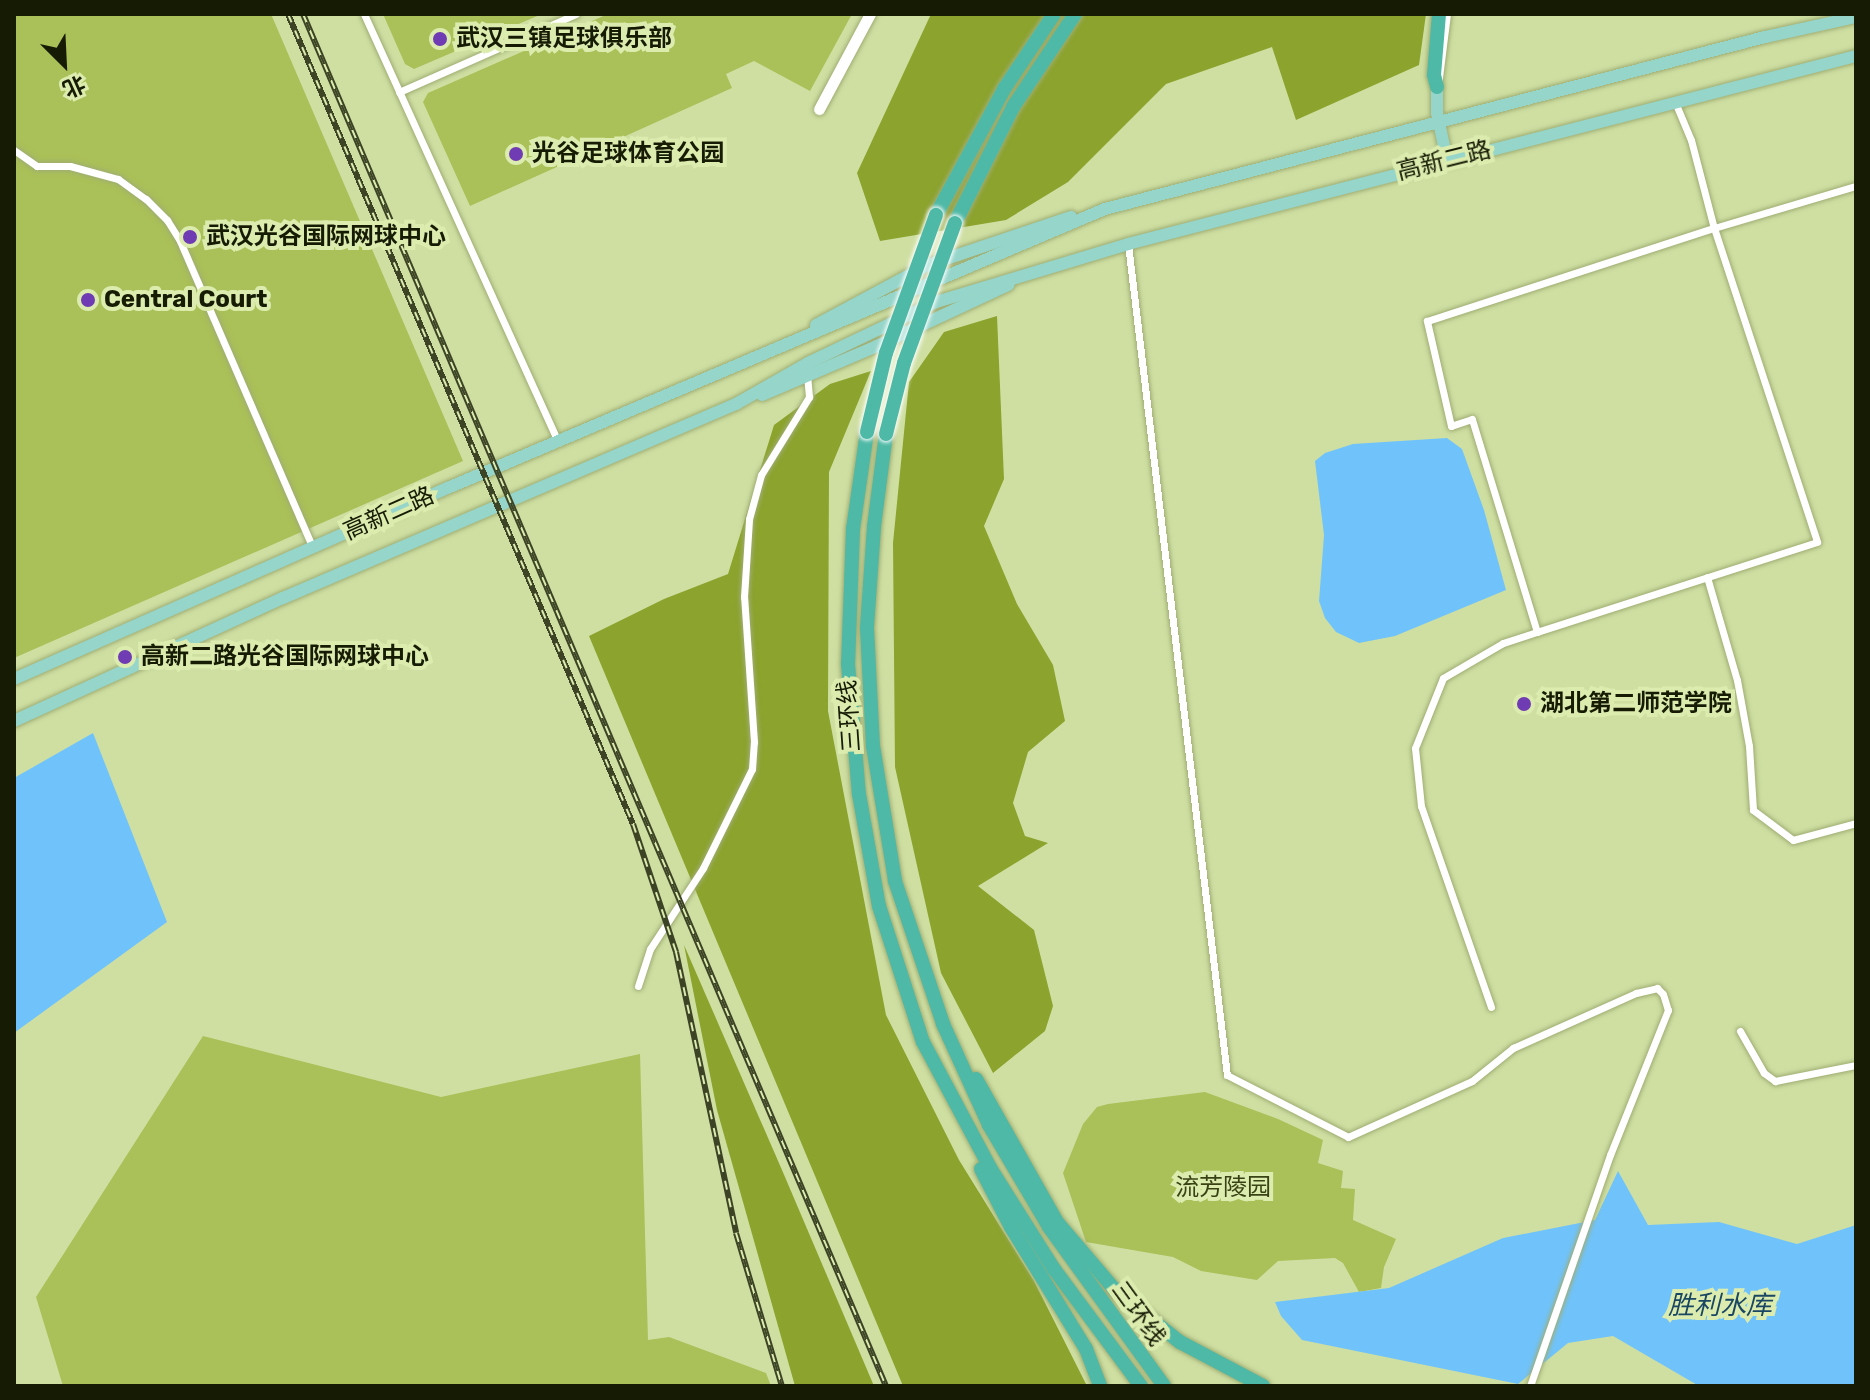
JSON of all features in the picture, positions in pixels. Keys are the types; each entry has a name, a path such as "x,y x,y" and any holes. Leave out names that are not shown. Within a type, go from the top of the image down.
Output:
{"highway":[{"name":"三环线","path":"1054,14 1004,89 936,215 886,353 867,432 853,529 848,664 859,794 879,906 923,1042 1025,1225 1141,1386"},
{"name":"三环线","path":"1075,14 1013,107 955,223 904,363 886,434 874,527 867,628 873,746 895,881 943,1024 989,1125 1027,1193 1164,1386"},
{"path":"1054,46 1088,14"},
{"path":"1437,87 1434,75 1439,14"},
{"path":"943,1024 1035,1187 1079,1249 1147,1318 1205,1357 1263,1386"},
{"path":"955,1101 984,1177 1086,1349 1100,1386"}],"main road":[{"name":"高新二路","path":"14,679 558,442 1105,209 1856,17"},
{"name":"高新二路","path":"736,404 882,326 936,302 1128,244 1856,56"},
{"path":"1437,87 1438,122 1447,160"},
{"name":"高新二路","path":"14,721 269,604 807,375 1033,272"}],"street":[{"path":"364,14 558,442"},
{"path":"399,92 576,14"},
{"path":"819,109 870,14"},
{"path":"1437,87 1442,75 1447,14"},
{"path":"1491,1007 1421,806 1415,748 1443,678 1503,643 1817,542 1714,228 1691,140 1675,102"},
{"path":"14,150 37,166 70,166 118,179 146,199 167,220 186,256 313,548"},
{"path":"1537,632 1472,419 1451,426 1427,321 1714,228 1856,186"},
{"path":"1128,244 1227,1075 1348,1137 1472,1081 1513,1048 1636,993 1657,988 1663,994 1668,1010 1610,1155 1530,1386"},
{"path":"638,986 650,949 703,868 752,769 754,742 744,597 749,519 761,475 809,397 807,375"},
{"path":"1707,577 1737,680 1749,746 1753,810 1793,840 1856,823"},
{"path":"1740,1031 1764,1073 1775,1081 1856,1065"}],"green space":[{"name":"武汉光谷国际网球中心","path":"14,14 271,14 463,461 14,658"},
{"name":"武汉三镇足球俱乐部","path":"383,14 542,14 414,69 405,64"},
{"name":"光谷足球体育公园","path":"608,14 852,14 810,91 754,61 726,74 732,88 470,206 423,102 428,93"},
{"path":"931,14 1426,14 1419,65 1296,120 1272,47 1166,84 1068,182 1006,220 880,241 857,173"},
{"path":"997,316 1004,479 984,526 1017,604 1053,665 1065,721 1028,752 1013,803 1025,836 1048,843 978,886 1034,930 1053,1006 1045,1031 993,1073 941,973 895,767 893,543 909,382 944,332"},
{"path":"871,371 829,472 828,711 886,1015 959,1160 1034,1281 1087,1386 903,1386 589,636 664,599 728,574 774,425 830,384"},
{"path":"684,945 874,1386 795,1386 717,1110"},
{"path":"203,1036 441,1097 640,1054 648,1340 669,1337 766,1373 771,1386 63,1386 36,1297"},
{"name":"流芳陵园","path":"1205,1092 1278,1119 1323,1140 1318,1163 1343,1171 1341,1188 1355,1189 1353,1220 1396,1239 1384,1267 1381,1288 1359,1292 1343,1263 1335,1258 1278,1261 1257,1280 1201,1271 1173,1257 1086,1242 1063,1173 1083,1124 1097,1107 1108,1104"}],"water":[{"path":"1447,438 1462,449 1484,510 1506,590 1395,636 1359,643 1336,632 1325,618 1319,601 1324,535 1315,461 1325,453 1353,444"},
{"path":"93,733 167,922 14,1033 14,778"},
{"name":"胜利水库","path":"1618,1171 1648,1225 1719,1222 1797,1244 1856,1225 1856,1386 1699,1386 1613,1336 1568,1343 1518,1384 1302,1340 1281,1316 1275,1302 1389,1288 1503,1238 1595,1220"}],"railway":[{"path":"288,14 633,824 676,952 736,1233 782,1386"},
{"path":"303,14 886,1386"}],"place":[{"name":"武汉三镇足球俱乐部","path":"440,39"},
{"name":"光谷足球体育公园","path":"516,154"},
{"name":"武汉光谷国际网球中心","path":"190,237"},
{"name":"Central Court","path":"88,300"},
{"name":"高新二路光谷国际网球中心","path":"125,657"},
{"name":"湖北第二师范学院","path":"1524,704"}]}
